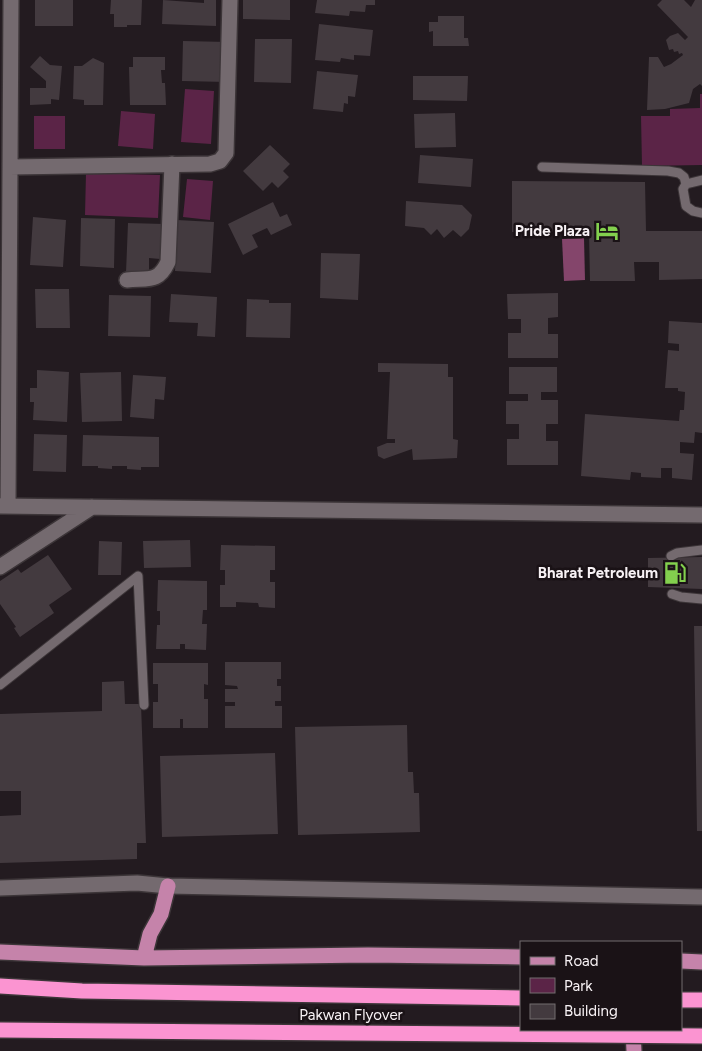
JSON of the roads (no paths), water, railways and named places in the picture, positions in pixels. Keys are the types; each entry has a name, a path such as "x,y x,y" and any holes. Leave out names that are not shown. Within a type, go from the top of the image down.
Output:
{"highway":[{"name":"Pakwan Flyover","path":"0,986 82,991 520,998"},
{"path":"682,1000 702,1000"},
{"name":"Pakwan Flyover","path":"0,1030 702,1036"}],"main road":[{"path":"144,958 150,934 161,914 168,886"},
{"path":"0,952 144,958 368,955 520,957"},
{"path":"682,961 702,962"},
{"path":"634,1031 634,1051"}],"street":[{"path":"11,0 4,506 702,515"},
{"path":"10,167 210,164 220,161 226,153 230,0"},
{"path":"127,280 158,278 168,262 172,164"},
{"path":"0,567 92,507"},
{"path":"0,888 137,883 168,886 702,897"}],"lane":[{"path":"542,167 668,171 679,173 684,177 686,184 683,189 686,206 693,211 702,213"},
{"path":"686,184 702,180"},
{"path":"671,556 678,552 702,550"},
{"path":"0,685 138,576 144,706"},
{"path":"672,594 681,597 702,598"}],"place":[{"name":"Pride Plaza","path":"607,231"},
{"name":"Bharat Petroleum","path":"675,573"}]}
